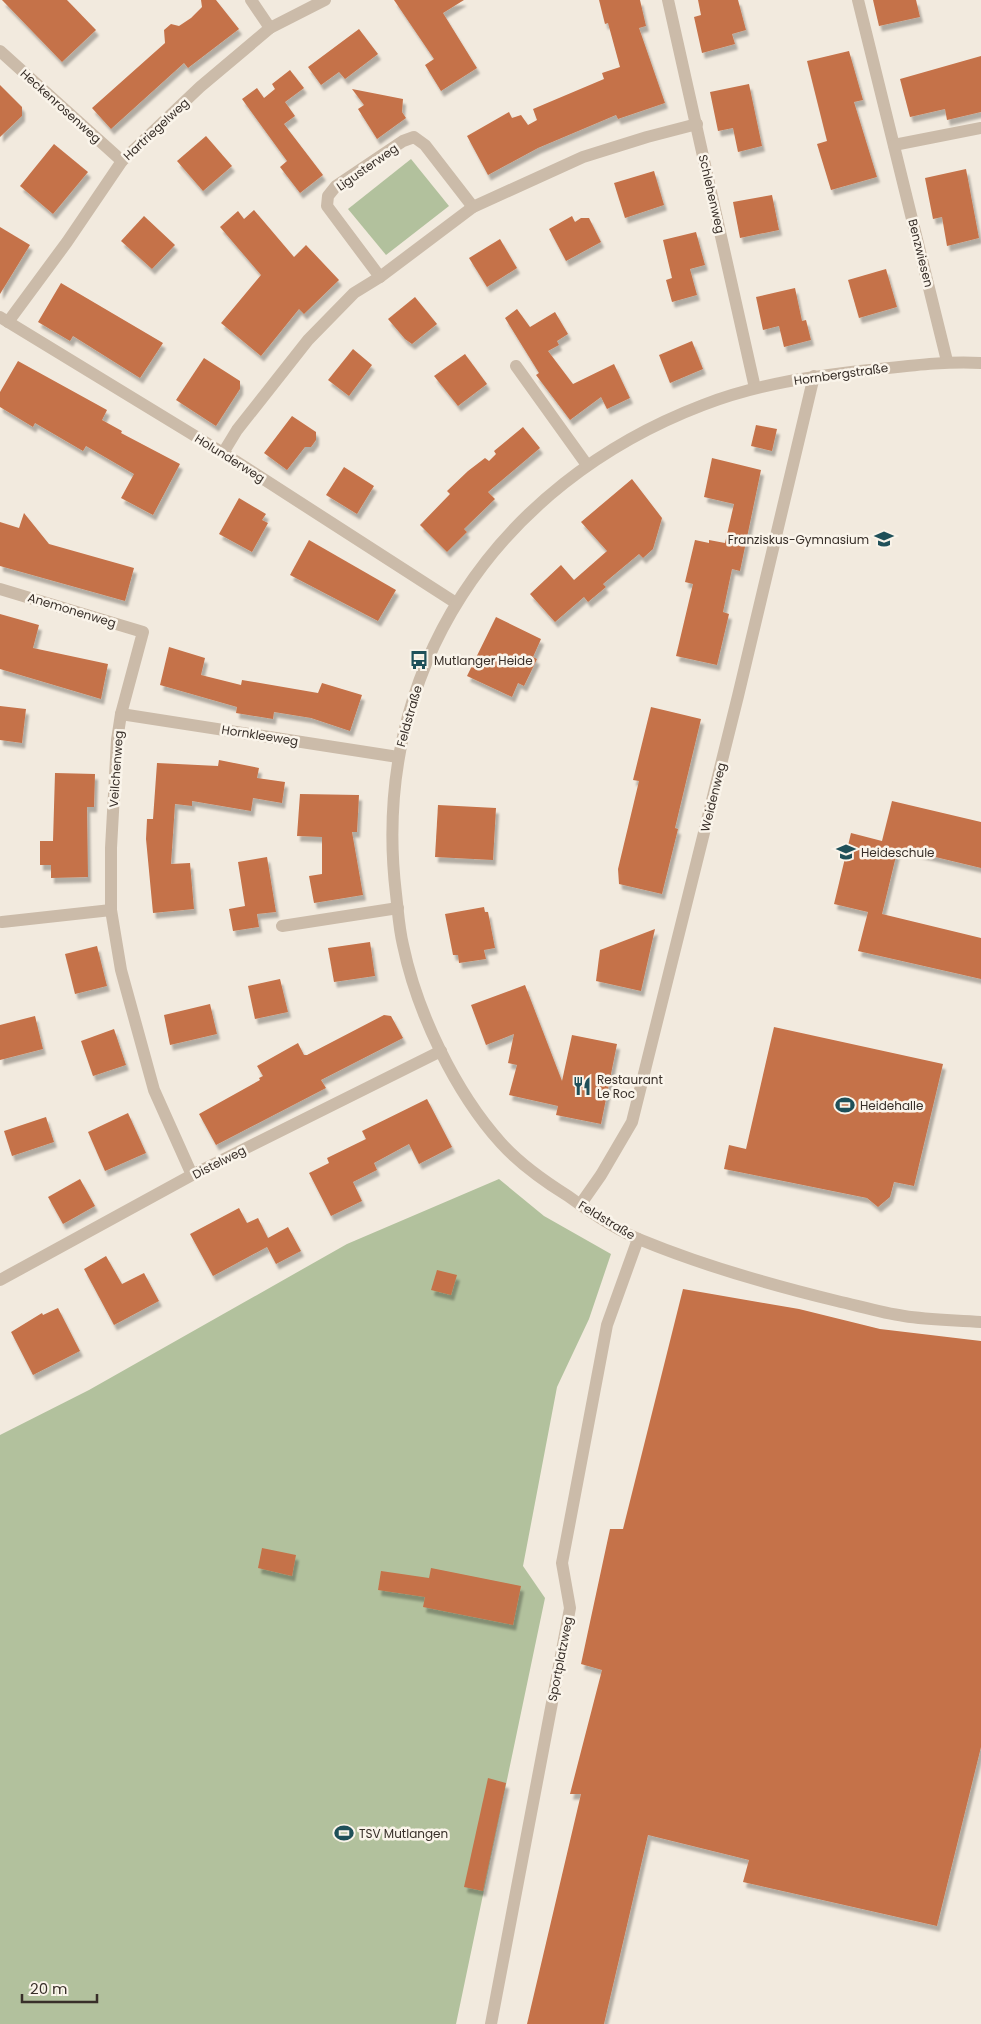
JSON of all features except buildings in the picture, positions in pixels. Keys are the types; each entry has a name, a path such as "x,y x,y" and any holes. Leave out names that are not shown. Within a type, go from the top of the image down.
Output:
{"street":[{"path":"250,0 270,28"},
{"name":"Hartriegelweg","path":"4,320 67,242 122,160 200,87 270,28 325,0"},
{"name":"Schlehenweg","path":"668,0 756,388"},
{"name":"Benzwiesen","path":"858,0 947,362"},
{"name":"Heckenrosenweg","path":"0,51 122,160"},
{"path":"223,453 237,430 308,340 354,293 380,277 473,206 583,157 697,124"},
{"path":"894,145 981,128"},
{"name":"Ligusterweg","path":"380,277 327,206 328,196 336,186 403,141 414,137 425,146 473,206"},
{"name":"Holunderweg","path":"4,320 223,453 456,603"},
{"name":"Hornbergstraße","path":"703,405 756,388 814,376 947,362 981,364"},
{"path":"516,366 587,465"},
{"name":"Weidenweg","path":"580,1205 601,1175 632,1122 740,686 814,376"},
{"name":"Feldstraße","path":"703,405 653,427 587,465 560,485 517,524 496,547 456,603 420,677 398,757 392,839 402,945 418,996 441,1051 473,1106 502,1144 539,1177 580,1205 638,1239 772,1286 904,1316 981,1322"},
{"name":"Anemonenweg","path":"0,589 143,632"},
{"name":"Veilchenweg","path":"143,632 117,740 112,829 111,910 121,970 154,1090 192,1176"},
{"name":"Hornkleeweg","path":"122,714 398,757"},
{"path":"282,926 398,908"},
{"path":"2,922 111,910"},
{"name":"Distelweg","path":"0,1280 192,1176 441,1051"},
{"name":"Sportplatzweg","path":"491,2024 570,1608 562,1563 607,1325 638,1239"}],"green space":[{"path":"411,159 449,206 386,255 348,209"},
{"path":"499,1179 544,1216 611,1254 589,1319 557,1387 523,1566 545,1598 456,2024 0,2024 0,1435 89,1390 347,1244"}],"place":[{"name":"Franziskus-Gymnasium","path":"884,539"},
{"name":"Mutlanger Heide","path":"419,660"},
{"name":"Heideschule","path":"846,852"},
{"name":"Restaurant Le Roc","path":"582,1086"},
{"name":"Heidehalle","path":"845,1105"},
{"name":"TSV Mutlangen","path":"344,1833"}]}
